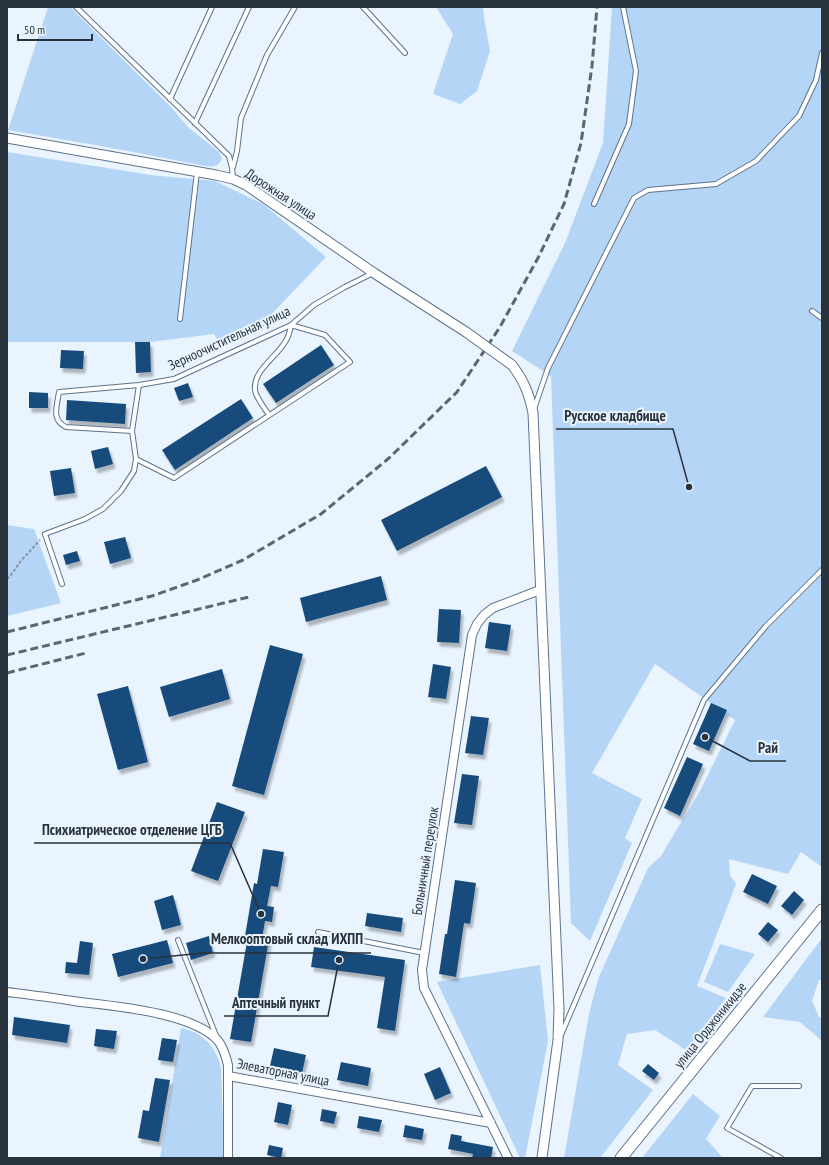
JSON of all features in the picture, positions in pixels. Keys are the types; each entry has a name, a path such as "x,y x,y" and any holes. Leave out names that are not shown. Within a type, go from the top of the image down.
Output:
{"main road":[{"name":"улица Орджоникидзе","path":"621,1158 822,910"}],"street":[{"name":"Дорожная улица","path":"7,138 197,171 233,179 246,185 374,273 466,332 512,365 522,379 529,395 533,413"},
{"path":"533,413 558,994 558,1040 542,1158"},
{"name":"Больничный переулок","path":"508,1158 424,988 422,970 472,635 477,624 484,615 493,608 540,590"},
{"path":"7,992 144,1010 177,1019 199,1028 210,1034 219,1042"},
{"name":"Элеваторная улица","path":"219,1042 225,1053 228,1065 228,1076 491,1123"},
{"path":"228,1076 228,1158"}],"lane":[{"path":"76,7 229,156 233,179"},
{"path":"170,98 212,7"},
{"path":"195,123 250,7"},
{"path":"232,168 237,151 241,118 267,56 295,7"},
{"path":"363,7 405,53"},
{"path":"594,204 629,124 636,71 623,7"},
{"path":"533,413 548,368 634,198 648,190 716,184 756,161 798,116 816,80 822,53"},
{"path":"180,319 197,171"},
{"name":"Зерноочистительная улица","path":"132,431 66,427 60,424 56,418 59,392 139,385 174,379 291,325 314,306 345,287 374,273"},
{"path":"812,311 822,318"},
{"path":"136,459 174,478 269,416 350,362 325,335 291,325 285,343 259,373 255,382 256,394 269,416"},
{"path":"62,584 45,534 85,520 103,509 122,491 134,471 136,459 132,431 139,385"},
{"path":"558,1040 704,700 766,626 822,570"},
{"path":"318,932 424,953"},
{"path":"178,940 219,1042"},
{"path":"781,1158 727,1128 752,1086 798,1086"}],"path":[{"path":"7,579 23,558 45,534"}],"shaded area":[{"path":"48,7 70,7 170,106 189,128 219,152 222,159 219,164 205,166 8,130"},
{"path":"436,7 483,7 490,51 477,91 460,104 433,94 453,34"},
{"path":"612,7 822,7 822,867 801,852 788,874 729,859 730,875 736,884 697,986 726,998 686,1050 655,1030 627,1034 618,1065 653,1090 600,1158 564,1158 589,1014 598,979 648,868 661,856 701,789 735,720 655,664 592,773 642,799 625,838 632,843 590,941 571,923 551,376 512,351 565,243 603,143"},
{"path":"7,152 151,175 215,181 263,204 326,257 265,321 263,330 222,348 214,334 150,342 7,342"},
{"path":"7,525 34,529 61,603 7,616"},
{"path":"822,938 822,980 819,980 812,1001 819,1017 822,1018 822,1041 800,1022 763,1017"},
{"path":"720,944 755,954 728,992 704,982"},
{"path":"540,965 548,1041 525,1158 520,1158 437,982"},
{"path":"181,1028 196,1033 202,1037 212,1047 219,1060 221,1068 224,1158 160,1158"},
{"path":"693,1094 720,1116 706,1139 723,1158 642,1158"}],"building":[{"path":"135,342 150,342 151,372 136,373"},
{"path":"321,345 334,365 276,403 263,384"},
{"path":"61,350 84,351 83,369 60,368"},
{"path":"188,383 193,397 179,401 174,388"},
{"path":"29,392 48,393 48,408 29,408"},
{"path":"241,399 253,418 175,470 162,450"},
{"path":"67,400 126,404 125,424 66,420"},
{"path":"108,447 113,464 95,469 91,451"},
{"path":"486,466 502,497 397,551 381,520"},
{"path":"71,468 75,493 54,496 50,471"},
{"path":"125,537 131,558 110,564 104,542"},
{"path":"77,551 80,561 66,565 63,555"},
{"path":"381,576 387,600 306,622 300,598"},
{"path":"439,609 461,610 459,643 437,642"},
{"path":"489,622 511,625 507,651 485,648"},
{"path":"270,645 303,654 264,795 232,786"},
{"path":"433,664 451,667 446,699 428,697"},
{"path":"222,669 230,699 169,717 160,687"},
{"path":"128,686 148,762 118,770 97,694"},
{"path":"711,703 727,710 709,751 693,744"},
{"path":"471,716 489,718 483,755 465,753"},
{"path":"687,757 703,764 680,816 664,808"},
{"path":"462,774 479,776 472,825 454,823"},
{"path":"217,802 245,812 218,881 191,871"},
{"path":"263,849 284,852 278,887 271,886 267,906 274,907 272,922 265,921 262,939 269,940 251,1042 230,1039 248,936 245,936 254,883 257,884"},
{"path":"752,874 777,886 768,904 743,892"},
{"path":"455,880 476,883 470,924 464,923 456,977 439,974"},
{"path":"794,891 804,900 792,915 781,906"},
{"path":"173,895 181,925 162,930 154,901"},
{"path":"367,913 403,918 401,932 365,926"},
{"path":"768,922 778,930 768,942 758,934"},
{"path":"209,936 213,953 191,960 186,943"},
{"path":"167,940 173,963 118,977 112,954"},
{"path":"80,941 93,943 89,975 65,973 66,962 77,963"},
{"path":"314,947 405,960 395,1031 377,1028 385,977 311,967"},
{"path":"14,1017 70,1025 67,1043 12,1035"},
{"path":"96,1029 117,1031 114,1049 94,1046"},
{"path":"162,1038 177,1040 173,1062 158,1060"},
{"path":"274,1048 306,1055 302,1073 270,1066"},
{"path":"341,1062 371,1068 368,1086 337,1080"},
{"path":"648,1064 659,1073 654,1080 642,1071"},
{"path":"440,1067 451,1093 435,1100 424,1074"},
{"path":"155,1078 170,1080 159,1142 138,1138 143,1110 149,1111"},
{"path":"278,1102 292,1105 288,1125 274,1122"},
{"path":"322,1109 337,1112 334,1124 320,1121"},
{"path":"359,1116 382,1120 379,1132 357,1128"},
{"path":"405,1125 424,1129 422,1140 403,1137"},
{"path":"451,1134 462,1136 461,1141 493,1147 491,1158 472,1158 473,1154 448,1149"},
{"path":"269,1145 283,1148 281,1158 267,1155"}],"railway":[{"path":"7,632 152,596 197,580 243,560 321,514 388,459 457,392 500,327 538,258 564,204 581,143 592,66 597,7"},
{"path":"7,655 249,597"},
{"path":"7,673 86,653"}],"place":[{"name":"Русское кладбище","path":"689,487"},
{"name":"Рай","path":"705,737"},
{"name":"Психиатрическое отделение ЦГБ","path":"261,914"},
{"name":"Мелкооптовый склад ИХПП","path":"143,959"},
{"name":"Аптечный пункт","path":"339,960"}]}
